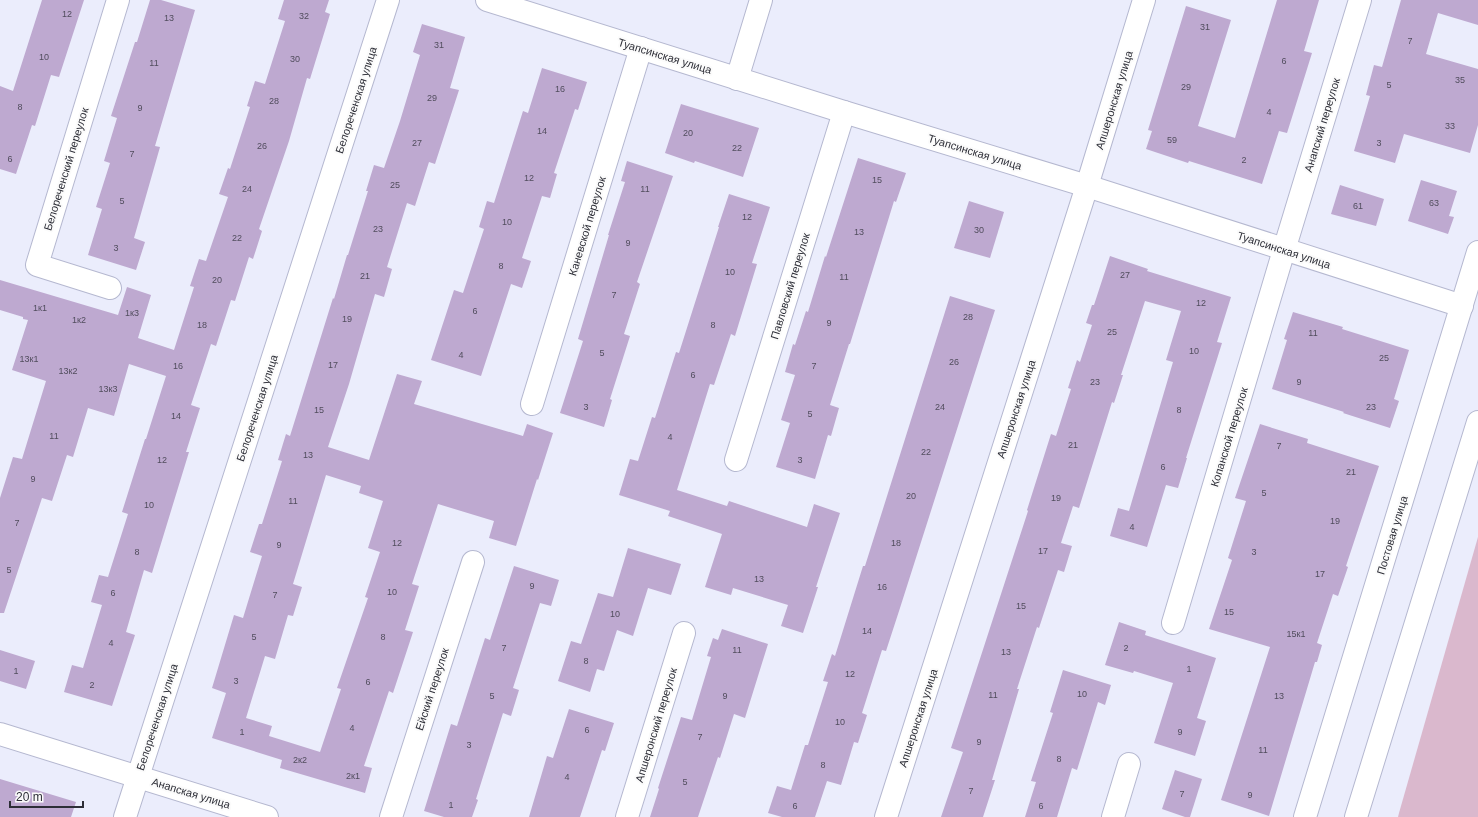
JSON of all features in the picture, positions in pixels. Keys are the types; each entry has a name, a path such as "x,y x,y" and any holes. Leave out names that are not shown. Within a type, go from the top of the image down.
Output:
{"street":[{"name":"Белореченский переулок","path":"110,288 37,265 118,0"},
{"name":"Белореченская улица","path":"125,817 388,0"},
{"name":"Туапсинская улица","path":"487,0 737,79 1087,186 1462,306"},
{"path":"737,79 761,0"},
{"name":"Апшеронская улица","path":"886,817 1087,186 1144,0"},
{"name":"Анапский переулок","path":"1284,250 1360,0"},
{"name":"Каневской переулок","path":"532,404 641,48"},
{"name":"Павловский переулок","path":"736,460 844,112"},
{"name":"Копанской переулок","path":"1173,623 1284,250"},
{"name":"Постовая улица","path":"1305,817 1478,252"},
{"path":"1356,817 1478,422"},
{"name":"Ейский переулок","path":"391,817 473,562"},
{"name":"Апшеронский переулок","path":"627,817 684,633"},
{"name":"Анапская улица","path":"0,734 267,817"},
{"path":"1113,817 1129,764"}],"shaded area":[{"path":"1478,537 1478,817 1398,817 1399,813"}],"building":[{"path":"42,0 84,0 59,77 51,75 35,126 32,125 16,174 0,169 0,86 13,91"},
{"path":"150,0 161,0 195,10 155,146 160,147 134,238 145,242 136,270 88,255 102,209 96,207 110,163 104,161 117,118 111,116"},
{"path":"284,0 329,0 325,12 330,14 310,79 307,78 289,141 259,229 262,231 253,259 249,257 235,301 231,300 216,346 211,344 191,405 200,408 186,452 189,452 152,573 144,570 126,632 135,635 112,706 64,692 72,665 83,668 102,605 91,602 99,575 108,577 128,514 122,512 166,376 129,364 114,416 88,408 73,457 67,455 52,501 42,498 4,613 0,613 0,498 13,457 22,459 46,381 12,370 28,320 0,310 0,280 118,315 127,287 151,295 138,338 174,350 194,287 190,286 199,259 206,261 228,197 219,194 228,168 230,169 250,107 247,106 255,81 265,84 285,21 278,19"},
{"path":"1277,0 1319,0 1304,51 1312,53 1287,133 1279,131 1262,184 1189,161 1188,163 1146,149 1152,131 1148,130 1186,6 1231,20 1198,126 1235,138"},
{"path":"1401,0 1478,0 1478,25 1438,13 1426,54 1478,69 1478,125 1470,153 1404,134 1395,163 1354,151 1370,96 1366,95 1374,65 1382,67"},
{"path":"422,24 465,37 450,88 459,90 435,164 429,162 415,206 407,203 387,267 392,269 384,297 375,294 349,384 328,447 369,460 397,374 422,381 414,404 523,436 527,424 553,433 516,546 489,538 494,521 438,504 412,584 419,586 405,630 413,632 393,693 389,691 364,766 372,768 365,793 280,768 282,760 212,738 226,693 212,688 234,615 243,618 262,556 250,552 259,524 262,524 282,461 278,460 286,434 290,436 368,191 366,191 374,165 384,168 400,121 420,55 413,52","holes":["326,475 361,486 359,493 383,501 368,548 380,552 365,597 368,598 337,688 341,689 320,752 269,736 272,726 246,718 265,656 275,659 288,615 293,616 302,587 293,584"]},
{"path":"542,68 587,82 578,110 575,109 554,173 557,174 550,198 542,196 522,258 531,261 522,288 511,284 481,376 431,360 454,290 463,293 484,229 479,227 487,201 494,203 523,111 528,113"},
{"path":"681,104 759,128 743,177 665,153"},
{"path":"858,158 906,173 896,202 894,201 830,405 839,408 831,436 828,435 815,479 776,467 790,423 781,420 795,375 785,372 793,344 795,345 806,311 808,312"},
{"path":"627,161 673,176 637,282 640,284 624,334 630,336 610,399 612,400 604,427 560,413 583,341 578,339 625,182 621,181"},
{"path":"1421,180 1457,191 1449,216 1454,217 1448,234 1408,221"},
{"path":"1340,185 1384,199 1376,226 1331,214"},
{"path":"729,194 770,207 752,263 757,264 735,336 731,334 714,385 710,384 677,490 727,506 729,501 807,527 814,504 840,513 803,633 781,626 788,605 733,588 731,595 705,587 722,534 668,516 670,511 619,495 630,459 638,461 652,417 655,418 676,352 679,353"},
{"path":"969,201 1004,212 990,258 954,248"},
{"path":"1110,256 1148,269 1147,271 1231,297 1217,342 1222,343 1178,488 1166,485 1147,547 1110,536 1118,508 1129,511 1173,362 1166,360 1181,311 1145,301 1121,375 1123,375 1114,403 1112,402 1079,508 1073,506 1061,543 1072,546 1064,572 1058,570 1039,628 1037,627 1017,689 1019,689 992,780 995,780 983,817 941,817 963,752 951,748 1028,511 1027,510 1051,434 1056,436 1071,389 1068,388 1077,360 1080,362 1092,325 1086,323 1092,305 1094,305"},
{"path":"950,296 995,310 886,651 882,650 862,713 867,715 858,743 854,742 841,785 827,781 815,817 782,817 768,813 777,786 791,790 805,745 808,745 828,682 823,681 832,654 835,656 863,566 865,566"},
{"path":"1293,312 1343,327 1342,329 1409,350 1394,399 1399,401 1390,428 1272,389 1287,340 1284,339"},
{"path":"1260,424 1308,439 1307,443 1379,466 1346,566 1348,567 1338,596 1333,594 1317,643 1322,645 1317,662 1315,662 1269,816 1221,800 1270,647 1209,629 1232,560 1228,558 1246,501 1235,498"},
{"path":"628,548 681,564 671,595 648,588 633,636 617,630 604,671 597,669 590,692 558,681 571,641 581,644 598,593 613,597"},
{"path":"514,566 559,580 551,606 540,603 513,688 519,690 511,716 503,713 476,799 478,800 472,817 444,817 424,811 451,724 457,726 485,638 490,640"},
{"path":"1119,622 1146,631 1145,635 1216,658 1197,718 1206,721 1195,756 1154,743 1173,683 1134,671 1133,673 1105,665"},
{"path":"722,629 768,644 745,718 734,714 720,758 718,757 698,817 650,817 681,717 692,720 711,657 707,656 713,638 718,640"},
{"path":"0,650 35,661 26,689 0,681"},
{"path":"1063,670 1111,685 1105,705 1098,702 1077,770 1072,768 1057,817 1025,817 1036,782 1031,781 1053,713 1050,712"},
{"path":"569,709 614,723 605,751 602,750 580,817 529,817 547,756 553,758"},
{"path":"1175,770 1202,779 1190,817 1185,817 1162,809"},
{"path":"0,779 76,802 71,817 0,817"}]}
